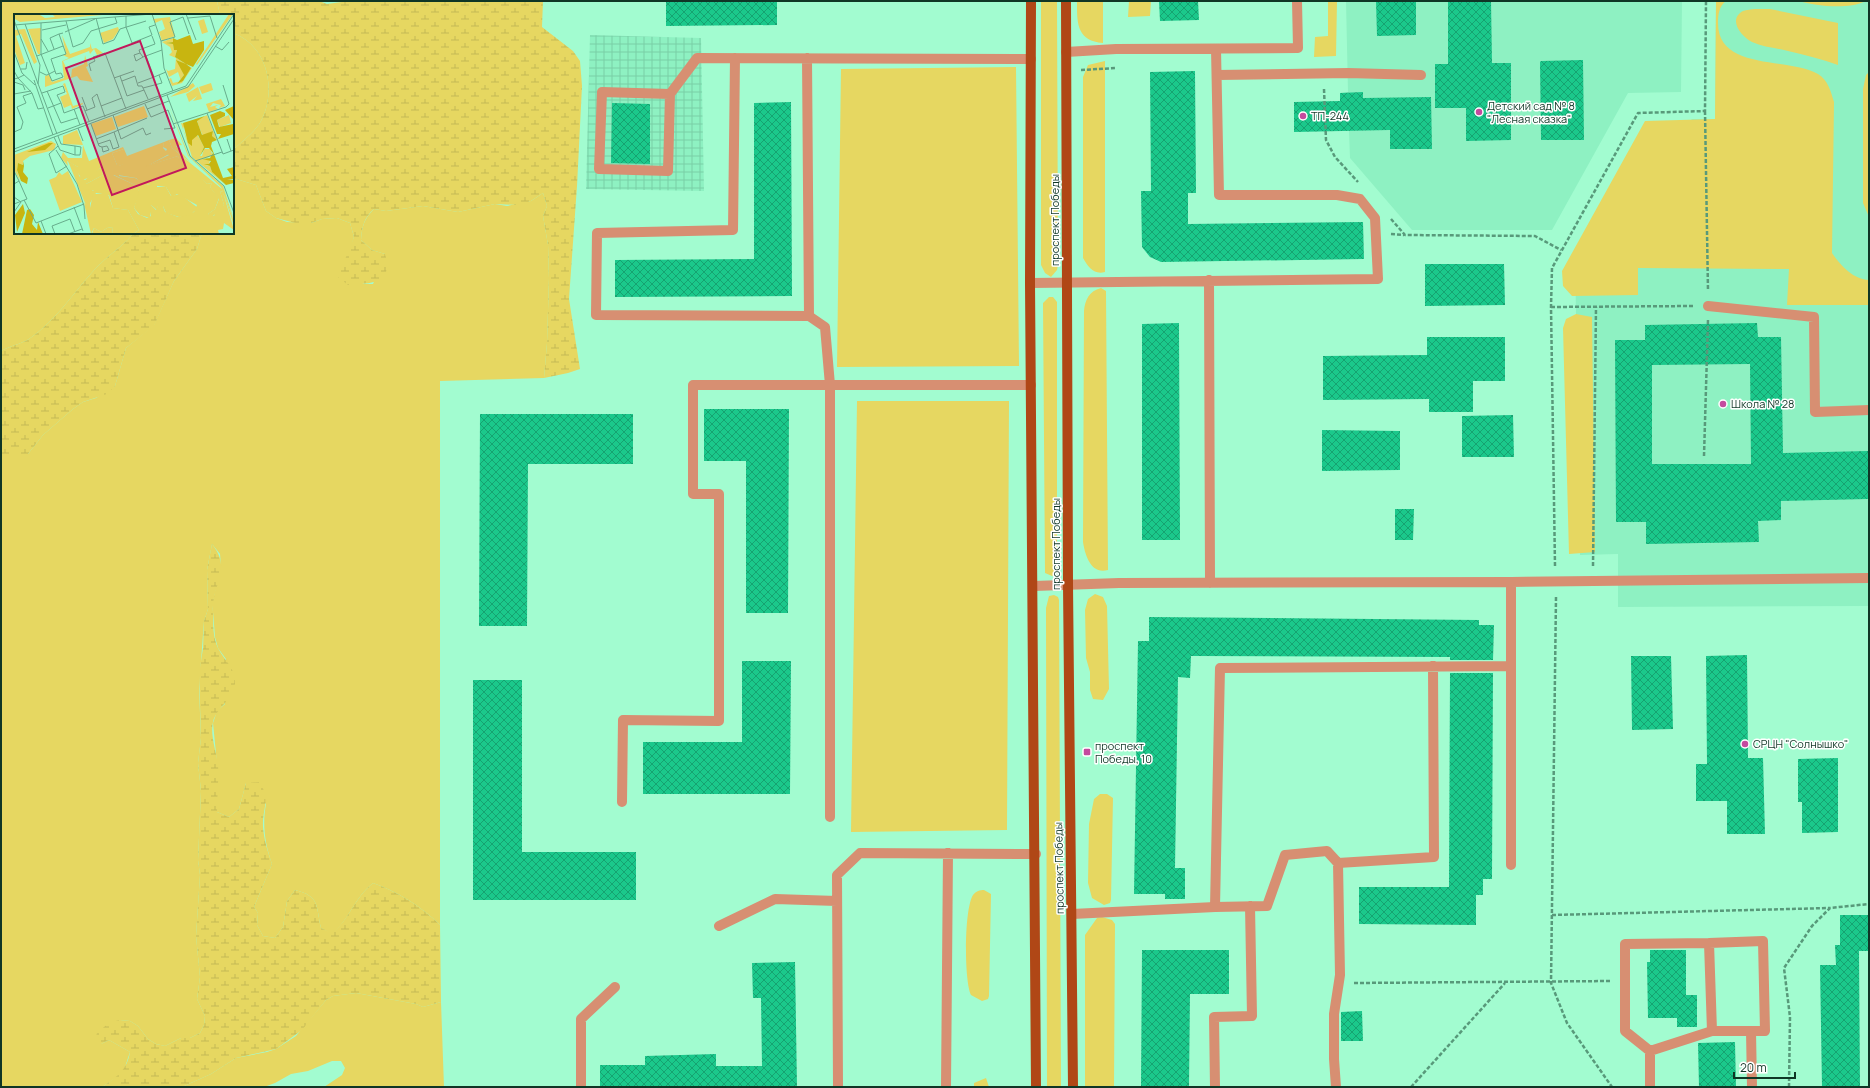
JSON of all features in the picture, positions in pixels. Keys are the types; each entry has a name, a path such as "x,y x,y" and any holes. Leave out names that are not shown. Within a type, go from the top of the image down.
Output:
{"main road":[{"name":"проспект Победы","path":"1031,1 1030,283 1034,586 1036,1087"},
{"name":"проспект Победы","path":"1066,1 1068,585 1073,1087"}],"lane":[{"path":"1066,52 1116,49 1298,48 1297,1"},
{"path":"1030,283 1378,279 1375,218 1360,199 1338,195 1219,195 1216,49"},
{"path":"670,94 602,92 599,169 668,171 670,94 697,58 1031,59"},
{"path":"735,58 733,230 597,233 596,315 809,316 825,327 830,385 830,817"},
{"path":"808,58 809,316"},
{"path":"1217,75 1324,73 1421,75"},
{"path":"1209,280 1210,584"},
{"path":"1708,306 1814,317 1815,412 1869,410"},
{"path":"622,802 623,720 719,720 719,494 693,494 693,385 1031,385"},
{"path":"1034,586 1119,583 1210,584 1511,582 1869,578"},
{"path":"1511,582 1511,865"},
{"path":"1338,863 1434,857 1433,666"},
{"path":"1215,907 1220,668 1511,666"},
{"path":"1072,914 1267,906 1285,854 1327,851 1338,863 1340,975 1334,1014 1334,1059 1336,1087"},
{"path":"838,1087 837,875 860,853 1036,854"},
{"path":"946,1087 948,853"},
{"path":"719,926 775,899 837,901"},
{"path":"1215,1087 1214,1017 1252,1016 1250,906"},
{"path":"1763,941 1765,1031 1712,1031 1650,1051 1626,1031 1625,944 1763,941"},
{"path":"1709,942 1712,1031"},
{"path":"581,1087 581,1019 615,988"},
{"path":"1751,1031 1752,1087"},
{"path":"1650,1051 1650,1087"}],"path":[{"path":"1704,456 1708,306 1705,112 1706,1"},
{"path":"1076,70 1116,68"},
{"path":"1324,73 1326,140 1335,157 1360,185"},
{"path":"1612,1087 1568,1023 1551,983 1556,581 1551,307 1552,268 1638,112 1705,112"},
{"path":"1390,218 1405,235 1535,236 1561,250"},
{"path":"1551,307 1708,306"},
{"path":"1593,581 1596,307"},
{"path":"1552,915 1830,908 1869,904"},
{"path":"1789,1087 1790,1017 1784,968 1812,926 1830,908"},
{"path":"1338,983 1551,983 1625,981"},
{"path":"1411,1087 1505,983"}],"shaded area":[{"name":"Детский сад № 8 \"Лесная сказка\"","path":"1346,1 1682,1 1681,92 1628,93 1552,230 1412,230 1350,158 1349,131 1341,131 1340,93 1348,92"},
{"name":"Школа № 28","path":"1716,1 1869,1 1869,606 1618,607 1618,554 1580,555 1575,253 1692,119 1715,119"},
{"path":"590,35 701,38 704,191 586,189"}],"green space":[{"path":"1,1 217,1 220,14 14,14 14,234 133,234 98,266 57,314 39,331 26,341 1,351"},
{"path":"217,1 319,1 327,4 349,1 543,1 542,27 573,51 580,61 582,86 569,299 580,369 544,378 547,343 549,278 548,245 543,216 547,206 543,193 531,201 519,205 495,204 458,212 423,206 386,211 374,209 364,223 361,240 372,250 385,254 387,264 386,272 383,277 378,280 364,284 348,285 338,277 354,237 350,223 337,218 322,219 311,223 299,224 276,218 266,211 256,185 234,178 234,149 252,133 261,121 266,109 268,83 266,70 261,58 254,48 245,39 234,34 234,14 220,14"},
{"path":"1041,1 1057,1 1058,265 1057,270 1051,277 1045,273 1041,265"},
{"path":"1077,1 1103,1 1103,43 1088,39 1083,34 1078,23"},
{"path":"1129,1 1151,1 1150,16 1128,17"},
{"path":"1328,1 1337,1 1336,56 1314,57 1315,37 1328,36"},
{"path":"1716,1 1726,1 1720,8 1718,23 1721,38 1729,49 1742,56 1757,60 1805,69 1818,74 1829,86 1834,102 1832,253 1843,267 1853,275 1869,280 1869,305 1787,305 1789,269 1638,268 1638,295 1572,296 1563,286 1562,271 1645,121 1715,119"},
{"path":"1798,1 1866,1 1850,6 1823,6"},
{"path":"1770,9 1838,23 1838,65 1761,45 1748,40 1738,28 1736,19 1743,11"},
{"path":"234,34 245,39 254,48 261,58 266,70 268,96 266,109 261,121 252,133 234,149"},
{"path":"1105,61 1105,272 1101,273 1092,270 1083,258 1083,77 1088,65"},
{"path":"1016,67 1019,366 837,367 841,69"},
{"path":"1869,72 1869,217 1863,203 1863,89 1866,75"},
{"path":"234,178 256,185 266,211 276,218 287,222 311,223 322,219 337,218 350,223 354,237 350,250 362,284 373,284 385,254 372,250 361,240 364,223 374,209 386,211 423,206 458,212 495,204 507,206 531,201 543,193 547,206 543,216 548,245 549,278 547,343 544,378 440,381 440,925 409,900 373,883 361,895 343,922 332,934 321,928 316,903 313,899 303,892 295,890 287,901 283,927 275,938 263,936 257,925 258,913 254,907 272,864 265,834 264,819 266,804 246,783 239,809 229,817 217,812 216,786 218,774 213,723 217,711 225,704 226,659 218,648 215,637 213,600 221,566 220,554 212,544 207,570 208,609 204,621 199,688 201,738 198,763 201,791 198,860 200,875 196,936 200,977 197,999 205,1016 204,1025 200,1033 190,1038 181,1038 165,1046 156,1044 148,1039 138,1026 130,1021 120,1020 101,1044 109,1040 130,1052 124,1070 117,1077 102,1087 1,1087 1,454 28,454 43,435 73,409 83,402 96,398 115,386 126,348 154,325 174,281 197,249 202,234 234,234"},
{"path":"133,234 202,234 197,249 174,281 154,326 126,348 115,386 107,394 83,402 73,409 43,435 28,454 1,454 1,351 26,341 39,331 57,314 98,266"},
{"path":"1101,288 1106,291 1108,570 1102,571 1097,570 1090,563 1085,553 1083,542 1084,311 1088,296 1093,291"},
{"path":"1049,297 1053,297 1057,302 1057,567 1055,575 1052,576 1045,573 1043,303"},
{"path":"1576,314 1592,317 1595,552 1569,554 1563,328 1566,319"},
{"path":"857,401 1009,401 1007,830 851,832"},
{"path":"212,544 218,553 221,562 220,578 213,602 214,635 216,644 234,673 235,678 232,694 215,716 212,727 218,764 217,812 229,817 239,809 246,783 260,782 266,800 263,827 266,846 272,864 254,907 258,913 257,925 263,936 275,938 283,927 287,901 295,890 309,895 313,899 316,903 321,928 332,933 343,921 361,895 373,883 400,895 433,918 440,925 441,1002 423,1007 416,1004 356,993 333,996 326,1000 302,1030 276,1049 236,1058 211,1074 182,1087 102,1087 112,1080 124,1068 130,1052 109,1040 101,1044 94,1042 97,1033 111,1022 120,1020 130,1021 138,1026 148,1039 156,1044 165,1046 181,1038 190,1038 200,1033 204,1025 205,1016 197,999 200,977 196,936 200,875 198,860 201,791 198,763 201,738 199,674 203,648 204,621 208,609 207,570"},
{"path":"1095,594 1103,597 1107,606 1109,689 1103,700 1093,699 1090,690 1090,672 1086,658 1085,610 1088,599"},
{"path":"1054,595 1058,597 1059,600 1061,1087 1047,1087 1046,608 1049,596"},
{"path":"1100,794 1107,794 1113,798 1111,900 1110,903 1104,905 1092,898 1088,883 1089,824 1094,799"},
{"path":"984,890 991,894 989,996 988,999 982,1001 971,995 967,975 966,945 970,903 974,894 978,891"},
{"path":"1102,917 1112,920 1115,924 1114,1087 1085,1087 1085,935 1097,918"},
{"path":"356,993 416,1004 423,1007 441,1002 444,1087 324,1087 342,1075 345,1068 341,1061 332,1061 308,1071 291,1074 264,1087 182,1087 211,1074 236,1058 276,1049 296,1036 326,1000 333,996"},
{"path":"986,1078 989,1087 974,1087 974,1083"}],"building":[{"path":"666,1 777,1 777,25 666,26"},
{"path":"1159,1 1198,1 1199,20 1160,21"},
{"path":"1376,1 1416,1 1416,35 1377,36"},
{"path":"1448,1 1491,1 1492,63 1511,63 1511,140 1466,141 1466,108 1435,108 1435,64 1448,64"},
{"path":"1583,60 1584,140 1541,140 1540,62"},
{"path":"1195,71 1196,193 1188,193 1188,224 1363,222 1364,259 1161,262 1150,257 1142,247 1141,191 1151,191 1150,72"},
{"path":"1363,92 1363,98 1431,97 1432,149 1390,149 1390,130 1294,132 1294,102 1340,101 1340,93"},
{"path":"791,102 792,296 615,297 615,260 754,259 754,103"},
{"path":"612,103 650,104 650,164 611,163"},
{"path":"1425,264 1504,264 1505,305 1425,306"},
{"path":"1179,323 1180,540 1142,540 1142,324"},
{"path":"1757,323 1758,337 1781,337 1783,453 1868,451 1868,499 1781,501 1781,520 1758,521 1759,542 1646,544 1646,522 1616,522 1615,340 1645,340 1645,325","holes":["1750,364 1751,464 1652,464 1652,365"]},
{"path":"1427,337 1505,337 1505,381 1473,381 1473,412 1429,412 1429,399 1323,400 1323,356 1427,355"},
{"path":"704,409 789,409 788,613 746,613 746,461 704,461"},
{"path":"480,414 633,414 633,464 528,464 527,626 479,626"},
{"path":"1513,415 1514,457 1462,457 1462,416"},
{"path":"1322,430 1400,431 1400,470 1322,471"},
{"path":"1395,509 1414,509 1413,540 1395,540"},
{"path":"1149,617 1479,620 1479,625 1494,625 1493,660 1450,660 1450,657 1191,656 1190,678 1178,677 1175,868 1185,868 1185,899 1165,899 1165,894 1134,894 1138,641 1149,641"},
{"path":"1747,655 1748,758 1763,758 1765,834 1727,834 1727,801 1696,801 1696,764 1707,764 1706,656"},
{"path":"1631,656 1671,656 1673,729 1632,730"},
{"path":"742,661 791,661 790,794 643,794 643,742 742,742"},
{"path":"1450,673 1493,673 1492,879 1483,879 1483,895 1476,895 1476,925 1359,924 1359,887 1449,887"},
{"path":"473,680 522,680 522,852 636,852 636,900 473,900"},
{"path":"1838,758 1838,832 1802,833 1802,802 1798,802 1798,759"},
{"path":"1840,915 1869,915 1869,951 1859,951 1860,1087 1822,1087 1820,965 1836,965 1835,945 1840,945"},
{"path":"1142,950 1229,950 1229,994 1190,994 1189,1087 1141,1087"},
{"path":"1650,950 1686,950 1686,995 1697,995 1697,1027 1677,1027 1677,1018 1648,1018 1647,962 1650,962"},
{"path":"795,962 797,1087 600,1087 600,1065 645,1065 645,1056 716,1054 716,1066 762,1066 761,998 753,998 752,963"},
{"path":"1362,1011 1363,1041 1341,1041 1341,1012"},
{"path":"1735,1042 1736,1087 1699,1087 1698,1043"}],"place":[{"name":"Детский сад № 8 \"Лесная сказка\"","path":"1479,112"},
{"name":"ТП-244","path":"1303,116"},
{"name":"Школа № 28","path":"1723,404"},
{"name":"СРЦН \"Солнышко\"","path":"1745,744"},
{"name":"проспект Победы, 10","path":"1087,752"}]}
